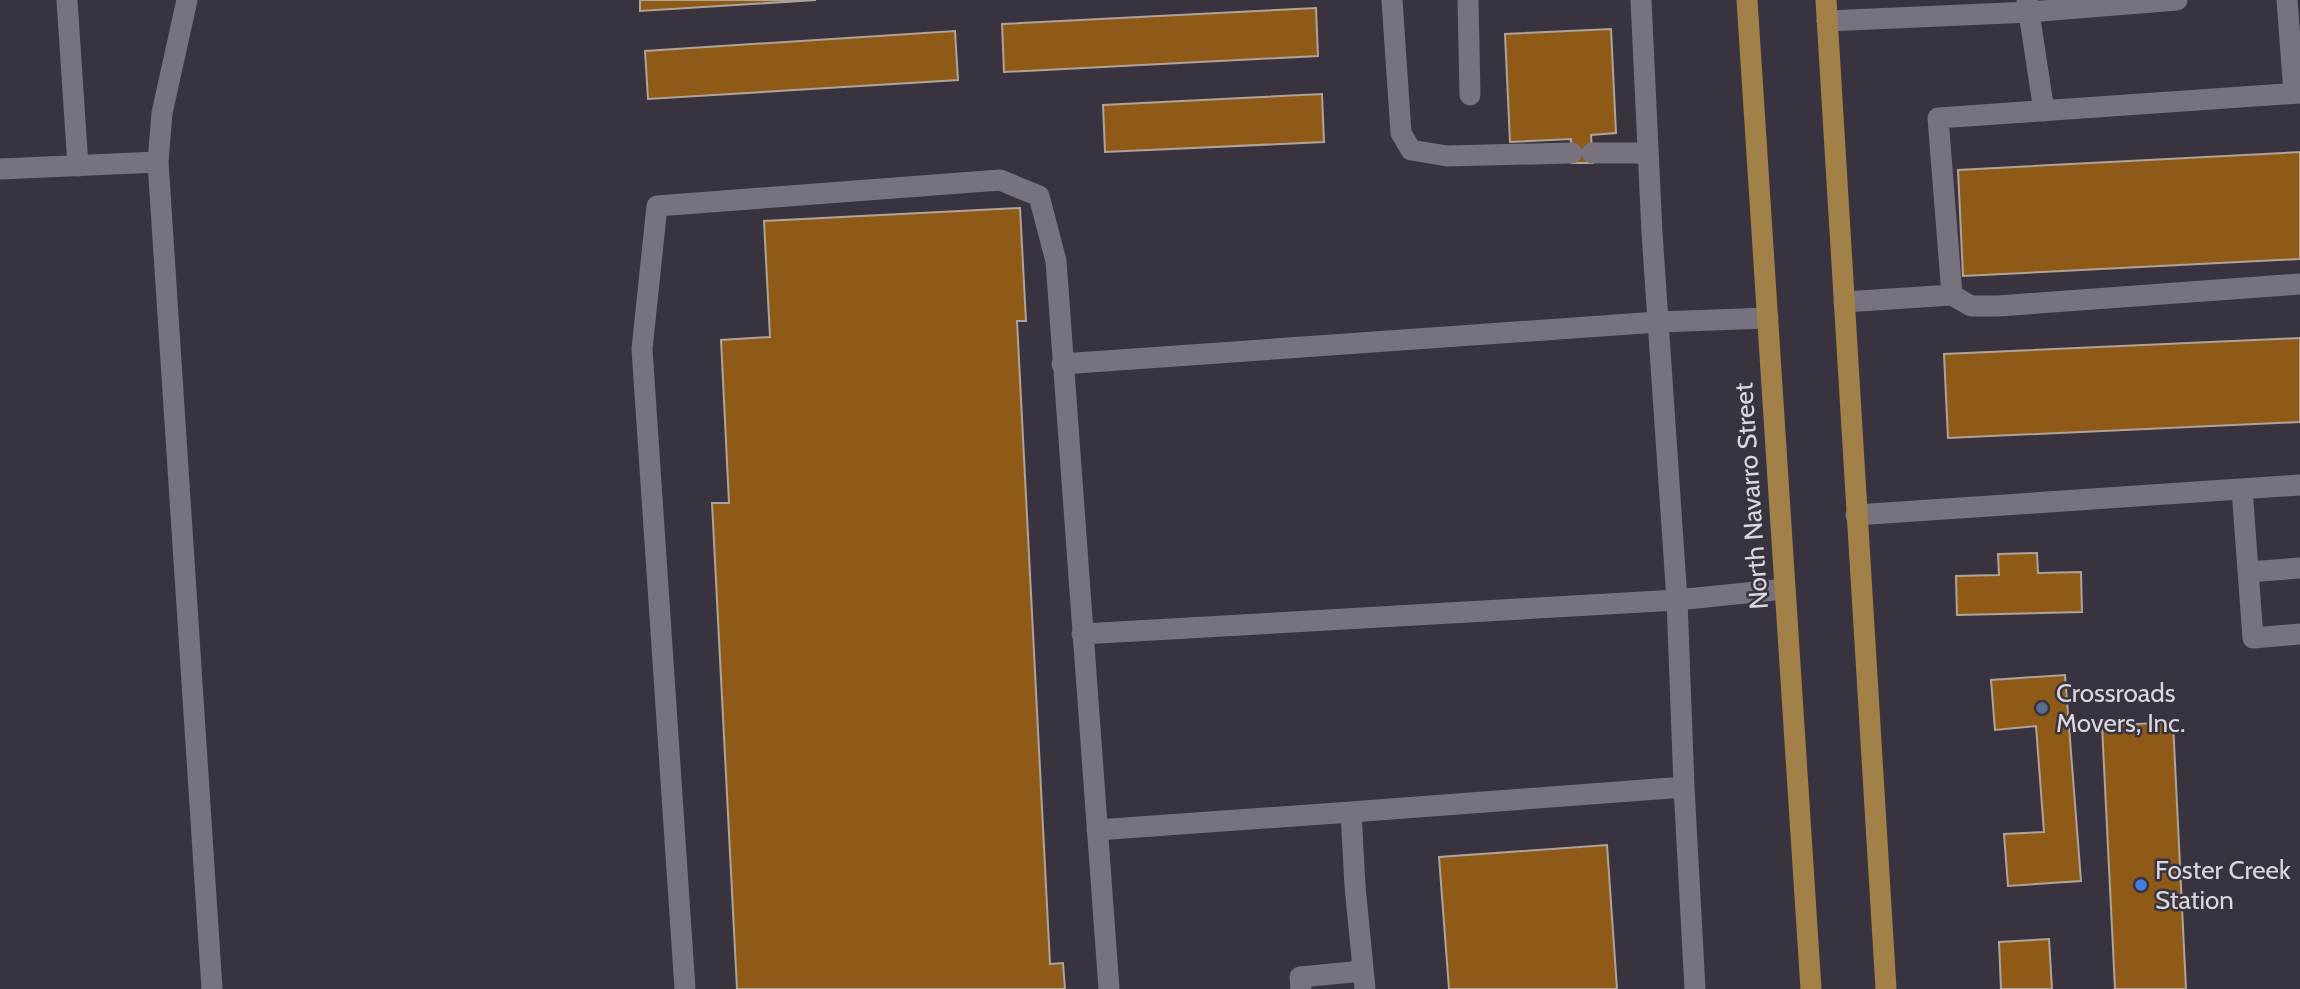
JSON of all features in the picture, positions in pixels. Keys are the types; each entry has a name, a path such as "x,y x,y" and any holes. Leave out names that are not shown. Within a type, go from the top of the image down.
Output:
{"main road":[{"name":"North Navarro Street","path":"1747,0 1811,989"},
{"path":"1827,10 1886,989"}],"street":[{"path":"66,0 78,166"},
{"path":"187,0 162,113 158,162 212,989"},
{"path":"1392,0 1401,133 1410,150 1447,156 1648,153"},
{"path":"1468,0 1470,95"},
{"path":"1641,0 1658,322 1677,600 1695,989"},
{"path":"1827,10 2177,0"},
{"path":"1952,295 1938,118 2297,93 2287,0"},
{"path":"2029,6 2044,111"},
{"path":"0,169 158,162"},
{"path":"685,989 642,349 657,206 1000,180 1039,196 1055,261 1109,989"},
{"path":"1844,302 1952,295 1962,303 1982,307 2300,284"},
{"path":"1062,365 1658,322 1768,318"},
{"path":"1856,514 2300,485"},
{"path":"2242,489 2253,638 2300,634"},
{"path":"2248,572 2300,568"},
{"path":"1082,634 1677,600 1785,589"},
{"path":"1097,830 1684,788"},
{"path":"1301,989 1300,977 1364,980 1351,812"}],"building":[{"path":"640,0 816,0 640,11"},
{"path":"1316,8 1318,56 1004,72 1002,24"},
{"path":"1611,29 1616,133 1591,135 1593,163 1572,163 1571,139 1510,142 1505,34"},
{"path":"955,31 958,80 648,99 645,51"},
{"path":"1322,94 1324,142 1105,152 1103,105"},
{"path":"2300,152 2300,259 1963,276 1958,170"},
{"path":"1020,208 1026,321 1017,321 1050,964 1063,963 1065,989 737,989 712,503 729,503 721,340 770,337 764,221"},
{"path":"2300,338 2300,422 1948,438 1944,354"},
{"path":"2037,553 2038,573 2081,572 2082,612 1957,615 1956,576 1999,575 1998,554"},
{"path":"2065,675 2081,881 2008,886 2004,834 2044,832 2036,726 1995,730 1991,680"},
{"path":"2173,722 2186,989 2115,989 2102,726"},
{"path":"1607,845 1617,989 1449,989 1439,857"},
{"path":"2049,939 2052,989 2001,989 1999,942"}],"place":[{"name":"Crossroads Movers, Inc.","path":"2042,708"},
{"name":"Foster Creek Station","path":"2141,885"}]}
